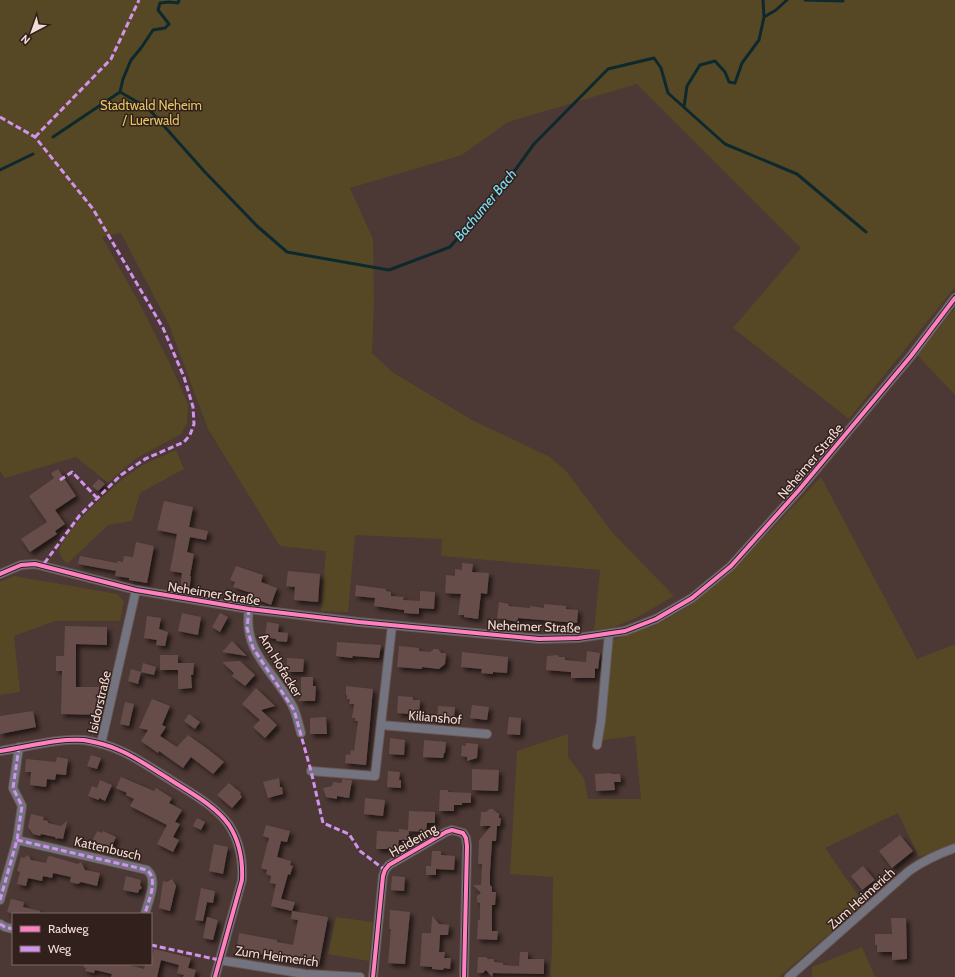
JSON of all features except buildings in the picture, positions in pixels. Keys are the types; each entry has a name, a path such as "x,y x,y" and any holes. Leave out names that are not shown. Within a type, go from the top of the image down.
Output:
{"street":[{"name":"Neheimer Straße","path":"0,574 22,565 35,564 136,590 249,609 392,626 539,638 578,638 609,634 638,627 656,619 692,598 731,566 799,490 891,381 955,298"},
{"name":"Isidorstraße","path":"0,751 63,741 83,740 102,744 136,590"},
{"name":"Am Hofacker","path":"249,609 247,628 253,648 294,710 301,733"},
{"path":"311,771 375,776 392,626"},
{"path":"597,745 601,721 609,634"},
{"name":"Kilianshof","path":"381,724 487,734"},
{"name":"Zum Heimerich","path":"102,744 120,750 194,795 219,815 228,824 235,835 241,857 242,880 220,960 305,974 360,977"},
{"path":"0,900 17,840 22,806 13,788 19,747"},
{"name":"Heidering","path":"373,977 383,876 385,870 389,866 446,832 452,830 463,833 466,838 467,846 464,977"},
{"name":"Kattenbusch","path":"17,840 147,870 151,873 153,882 145,913"},
{"name":"Zum Heimerich","path":"789,977 909,871 937,854 955,848"},
{"path":"0,924 12,929"},
{"path":"214,977 220,960"}],"green space":[{"name":"Stadtwald Neheim / Luerwald","path":"0,0 955,0 955,287 849,419 733,328 801,248 637,84 508,122 462,155 350,188 373,239 374,301 372,353 392,372 472,420 550,457 566,471 612,532 674,596 636,618 614,627 594,630 600,570 441,556 442,539 355,535 348,612 321,611 326,551 280,546 208,429 169,325 121,233 102,237 142,308 171,366 188,404 187,423 181,434 135,459 108,483 76,457 5,478 0,471"},
{"path":"955,308 955,395 917,355"},
{"path":"176,450 184,469 140,493 132,521 108,525 67,564 62,559 60,555 60,548 64,539 95,504 120,481 140,467"},
{"path":"821,477 917,659 955,644 955,843 919,857 898,813 825,848 864,904 779,977 550,977 552,951 553,877 510,874 517,751 568,734 568,757 584,778 588,799 641,799 635,736 602,740 613,640 656,625 686,608 733,570"},
{"path":"14,576 117,594 124,601 120,621 55,621 14,636 20,692 0,695 0,582"},
{"path":"336,917 373,922 369,961 328,954"},
{"path":"862,947 875,977 812,977 812,967"}],"waterway":[{"path":"120,92 123,79 131,60 153,30 165,28 169,24 158,10 160,3 178,3 179,0"},
{"path":"684,107 687,86 700,65 715,61 725,72 729,82 735,83 742,63 759,40 764,17 763,0"},
{"path":"764,17 776,10 787,0"},
{"path":"805,0 843,0"},
{"name":"Bachumer Bach","path":"53,137 120,92 148,108 204,171 257,226 287,252 389,270 450,247 505,184 534,144 608,69 654,58 661,68 668,93 725,144 797,174 866,232"},
{"name":"Bachumer Bach","path":"0,170 33,154"}],"marked path":[{"path":"35,137 111,59 139,0"},
{"path":"0,117 35,137 93,209 163,328 184,377 193,407 194,424 190,435 184,442 145,459 121,475 80,515 43,565"},
{"path":"60,480 72,472 97,498"},
{"path":"249,609 247,628 253,648 294,710 311,771 323,823 349,834 360,851 385,870"},
{"path":"0,900 17,840 22,806 13,788 19,747"},
{"path":"17,840 147,870 152,879 152,891 145,913"},
{"path":"0,924 12,929"},
{"path":"152,945 219,960"}],"cycle path":[{"path":"0,574 21,565 35,564 136,590 249,609 359,622 539,639 578,638 625,631 656,619 692,598 731,566 799,490 911,356 955,298"},
{"path":"0,751 63,740 84,740 106,745 115,748 143,763 200,798 223,817 236,838 241,858 242,880 215,977"},
{"path":"373,977 383,876 385,870 389,865 452,830 463,833 466,838 467,846 464,977"}]}
